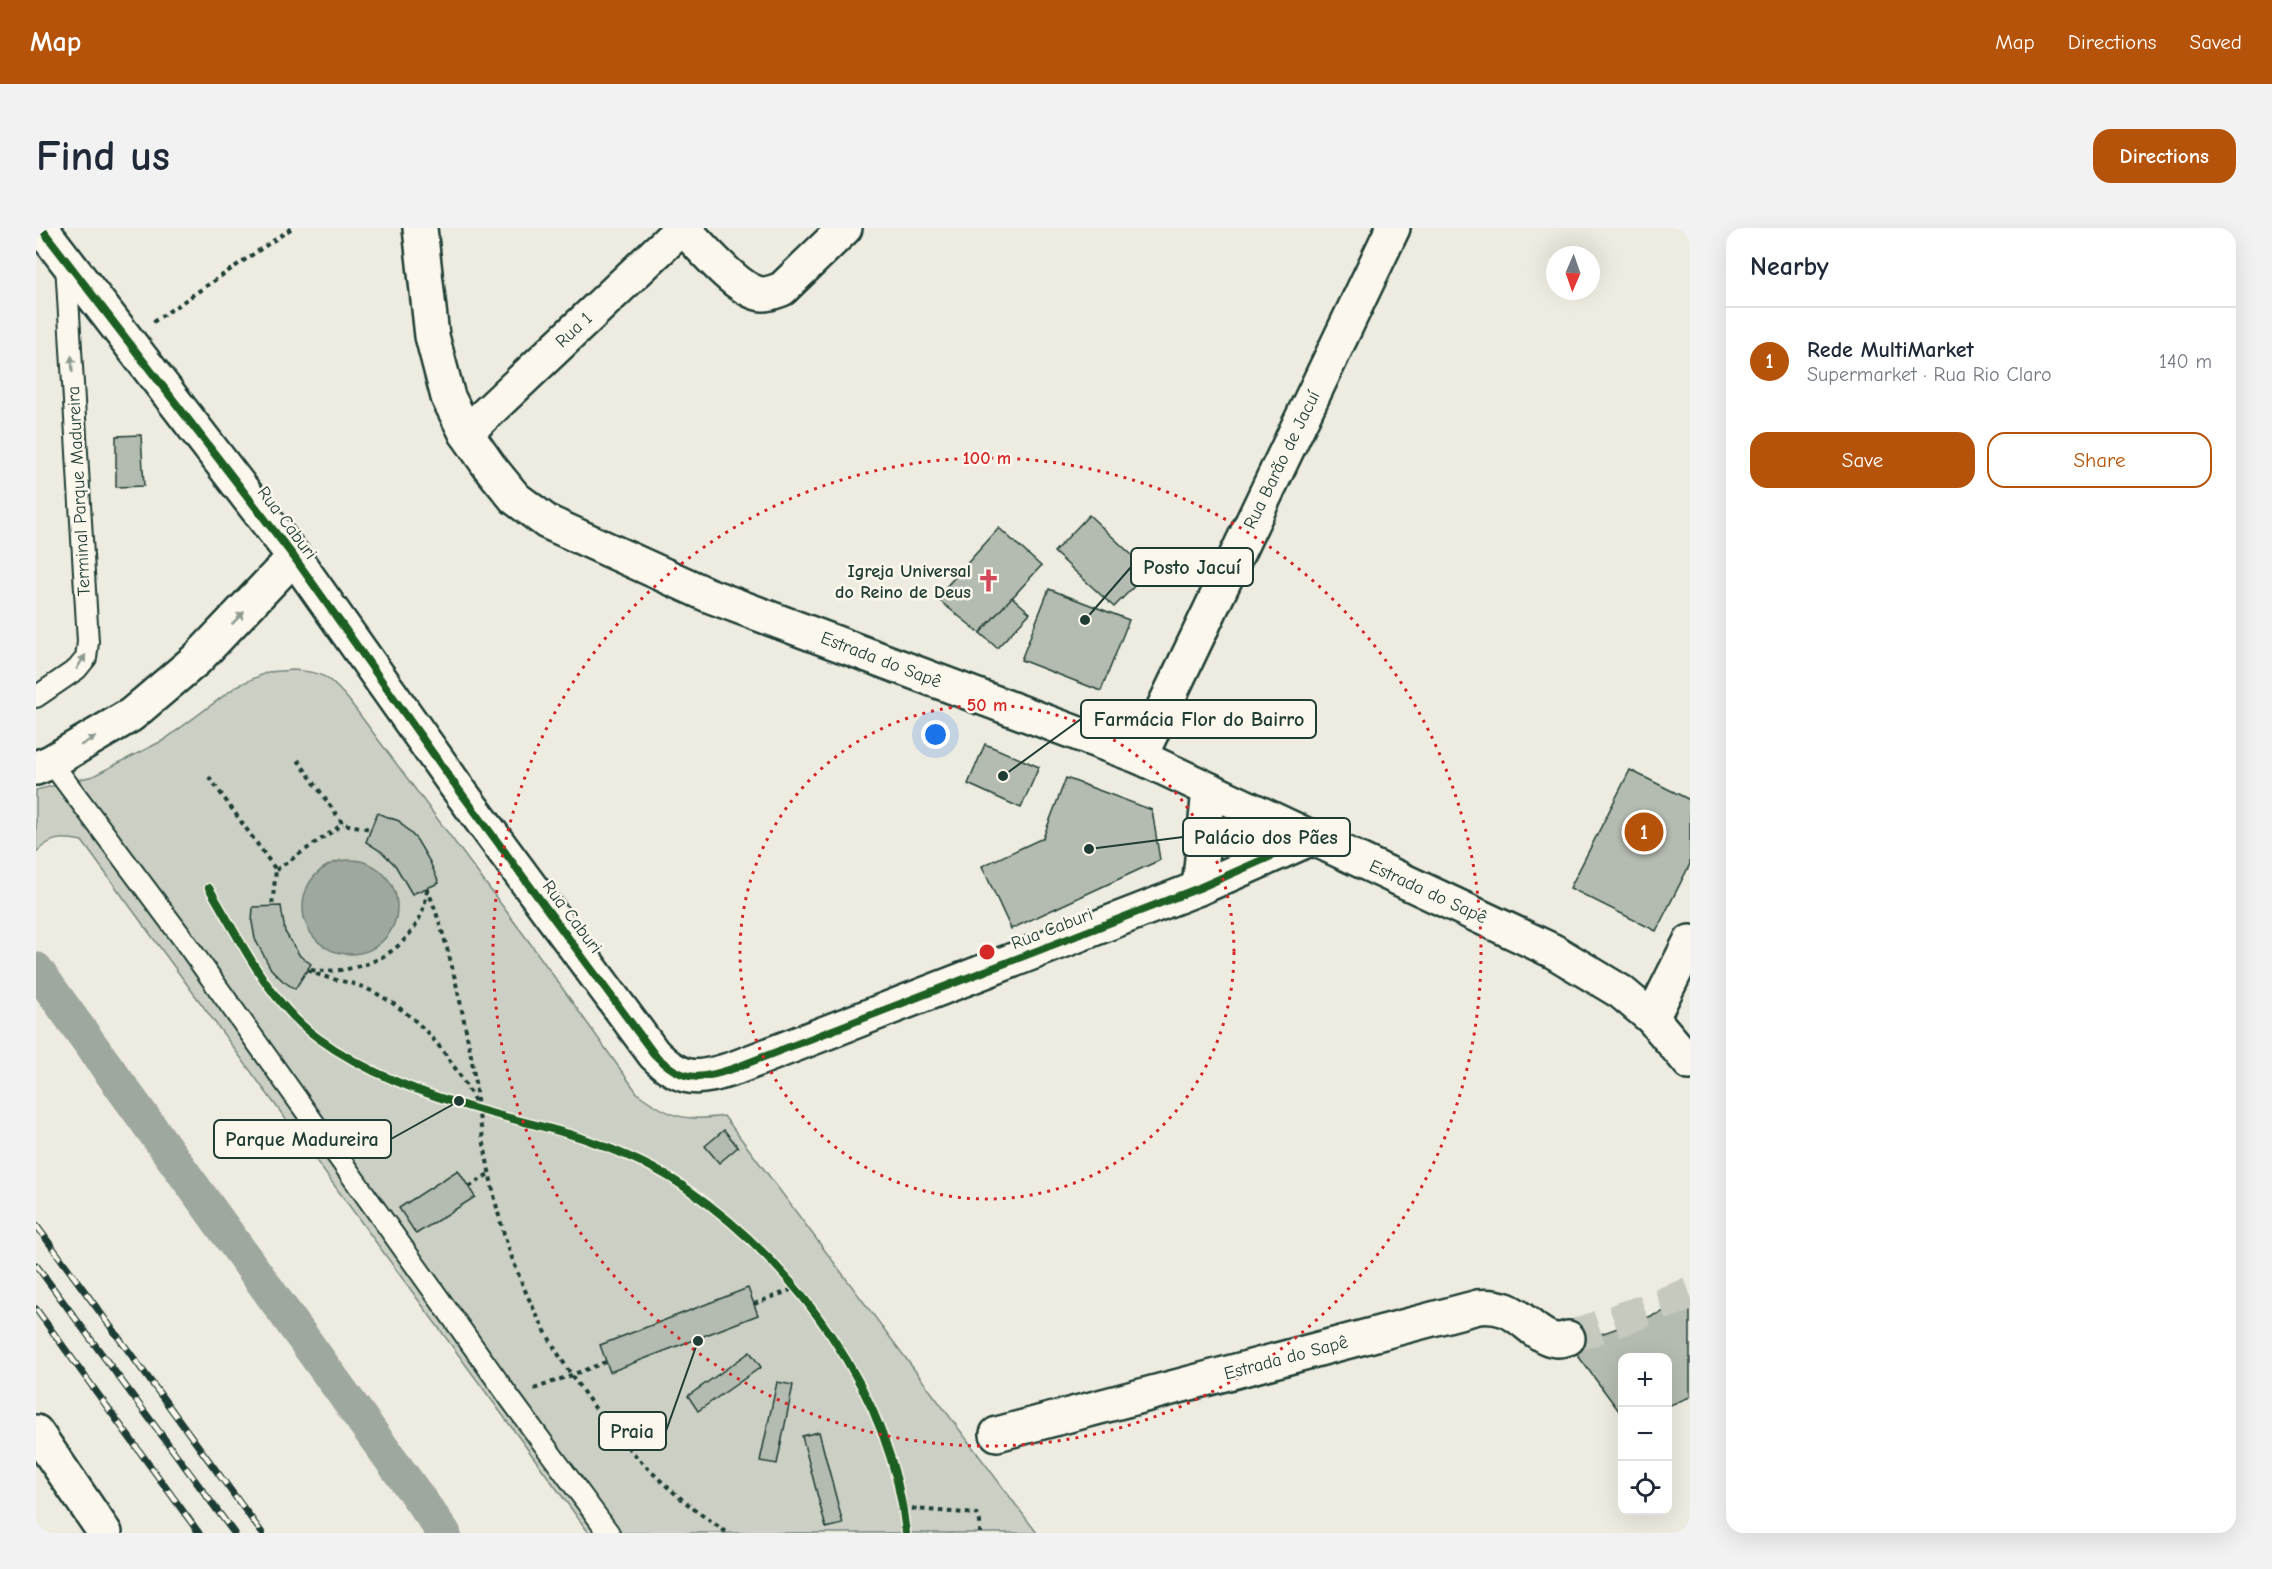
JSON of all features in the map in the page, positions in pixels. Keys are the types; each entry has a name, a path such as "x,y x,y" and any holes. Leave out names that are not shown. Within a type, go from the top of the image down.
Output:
{"street":[{"name":"Rua Caburi","path":"41,228 294,557 456,786 654,1054 670,1070 694,1077 710,1076 735,1068 1199,888 1312,838"},
{"name":"Estrada do Sapê","path":"420,228 432,336 448,398 466,433 489,466 515,498 547,522 708,595 1140,757 1553,951 1621,992 1652,1018 1690,1064"},
{"name":"Rua 1","path":"466,433 683,228"},
{"path":"683,228 740,284 760,294 782,289 845,228"},
{"name":"Rua Barão de Jacuí","path":"1140,757 1393,228"},
{"path":"44,765 140,708 197,659 294,557"},
{"path":"1199,888 1209,790"},
{"path":"1652,1018 1690,942"},
{"name":"Estrada do Sapê","path":"997,1434 1478,1306 1492,1306 1506,1310 1548,1339 1561,1341 1568,1338"},
{"path":"36,1432 105,1533"}],"lane":[{"name":"Terminal Parque Madureira","path":"36,697 77,669 86,658 88,642 66,261"},
{"path":"44,765 181,936 509,1397 609,1533"}],"path":[{"path":"128,339 291,228"},
{"path":"298,760 343,824"},
{"path":"210,777 276,870 272,906"},
{"path":"276,870 343,824 371,829"},
{"path":"479,1110 452,1062 410,1015 364,988 308,970 326,972 358,968 390,953 404,940 422,915 427,888 435,908 470,1046 490,1173 504,1234 514,1263 541,1323 598,1412 627,1445 665,1484 728,1533"},
{"path":"462,1104 490,1112"},
{"path":"469,1187 490,1173"},
{"path":"754,1304 796,1289"},
{"path":"509,1397 606,1362"},
{"path":"904,1518 902,1504 977,1514 980,1533"}],"shaded area":[{"path":"293,670 311,672 330,680 348,699 530,943 638,1094 659,1108 678,1116 710,1118 724,1116 1037,1533 589,1533 82,841 57,839 47,843 36,852 36,790 93,776 164,740 237,686 268,672"},
{"path":"350,860 368,864 383,874 393,889 397,907 393,925 383,940 368,950 350,954 332,950 317,940 307,925 303,907 307,889 317,874 332,864"}],"building":[{"path":"141,435 144,486 116,487 116,436"},
{"path":"1089,515 1149,571 1114,607 1054,552"},
{"name":"Igreja Universal do Reino de Deus","path":"999,528 1041,566 980,633 936,598"},
{"path":"1049,589 1129,620 1101,691 1021,660"},
{"path":"1012,597 1030,613 997,648 980,633"},
{"path":"985,744 1039,767 1021,808 968,784"},
{"path":"1630,770 1690,800 1690,864 1656,931 1570,888"},
{"path":"1066,778 1152,810 1160,860 1011,929 982,866 1043,838"},
{"path":"377,813 399,821 417,840 439,883 412,894 395,865 382,852 366,842"},
{"path":"281,906 285,932 300,956 311,964 295,989 271,969 255,939 252,922 253,907"},
{"path":"724,1130 738,1147 719,1163 705,1146"},
{"path":"458,1170 475,1197 416,1234 399,1208"},
{"path":"748,1288 758,1315 610,1372 600,1345"},
{"path":"1690,1302 1690,1397 1672,1404 1672,1353 1618,1353 1618,1410 1570,1345"},
{"path":"750,1352 761,1367 698,1411 688,1396"},
{"path":"777,1382 793,1385 777,1464 760,1461"},
{"path":"819,1432 843,1524 826,1528 802,1436"}],"waterway":[{"path":"36,969 444,1533"}],"tunnel":[{"path":"1568,1338 1690,1294"}],"railway":[{"path":"36,1225 262,1533"},
{"path":"36,1265 234,1533"},
{"path":"36,1309 199,1533"}],"cycle path":[{"path":"41,228 294,557 456,786 654,1054 674,1070 683,1074 701,1076 735,1068 1199,888 1312,838"},
{"path":"209,888 256,969 284,1007 318,1038 336,1050 375,1072 416,1089 459,1104 582,1138 634,1159 683,1186 724,1217 764,1253 800,1293 832,1336 859,1382 881,1431 897,1481 906,1533"}],"place":[{"name":"Igreja Universal do Reino de Deus","path":"989,581"},
{"name":"Posto Jacuí","path":"1085,620"},
{"name":"Farmácia Flor do Bairro","path":"1003,776"},
{"name":"Rede MultiMarket","path":"1644,832"},
{"name":"Palácio dos Pães","path":"1089,849"},
{"name":"Parque Madureira","path":"459,1101"},
{"name":"Praia","path":"698,1341"}]}
